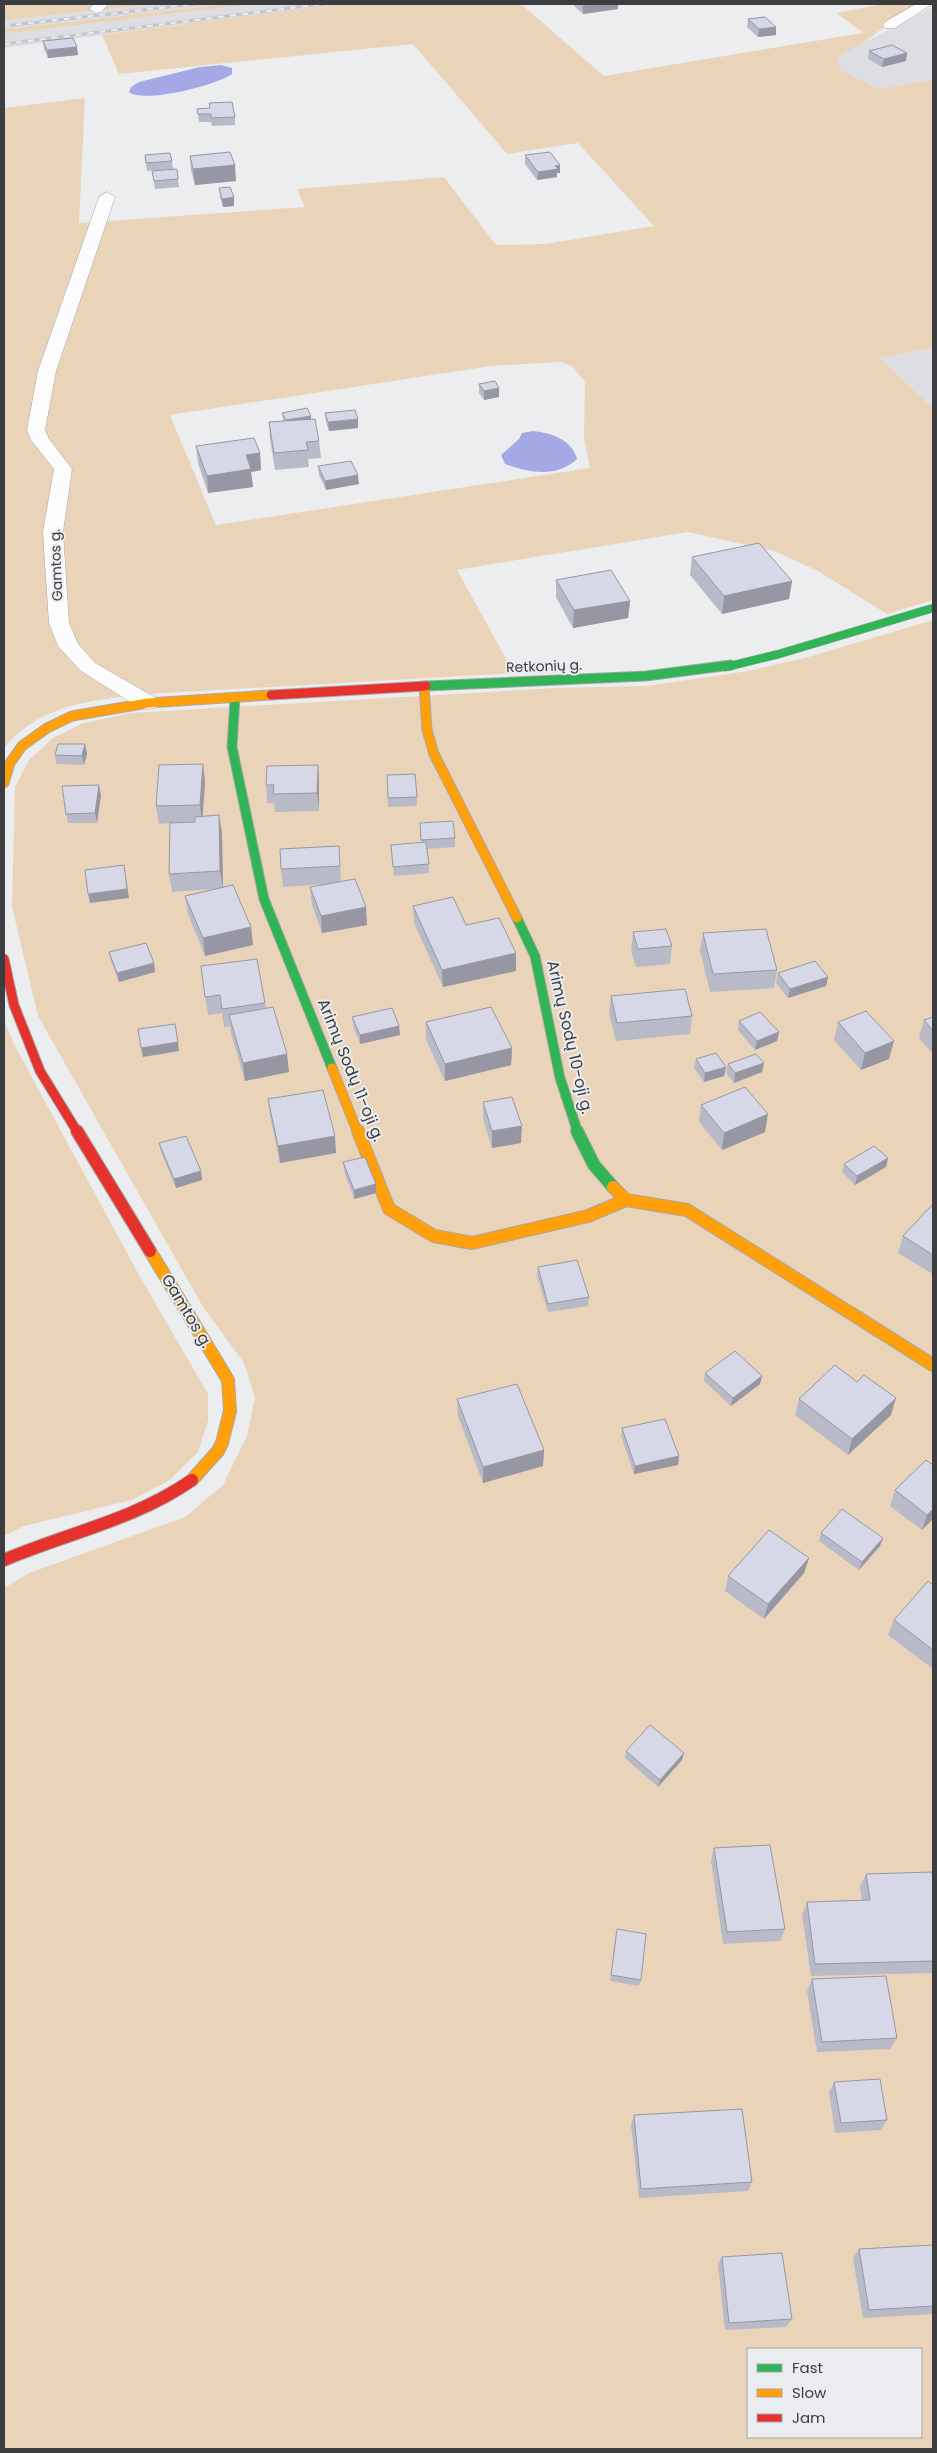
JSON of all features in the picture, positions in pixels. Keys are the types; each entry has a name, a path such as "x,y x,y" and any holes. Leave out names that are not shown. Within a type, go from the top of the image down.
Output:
{"street":[{"path":"890,25 925,4"},
{"name":"Gamtos g.","path":"106,197 47,371 36,430 40,440 63,469 53,532 59,623 68,646 88,667 148,703"},
{"name":"Retkonių g.","path":"148,703 424,686 646,676 724,667 779,654 933,608"},
{"name":"Arimų Sodų 10-oji g.","path":"424,686 427,730 434,754 535,954 571,1121 602,1177 626,1200"},
{"name":"Arimų Sodų 11-oji g.","path":"235,699 232,747 264,899 389,1208 434,1236 472,1243 588,1216 626,1200"},
{"path":"4,783 10,763 22,746 47,728 72,716 148,703"},
{"name":"Gamtos g.","path":"4,959 14,1004 40,1071 228,1380 230,1413 219,1450 192,1483 140,1512 26,1547 4,1560"},
{"path":"626,1200 687,1210 933,1365"}],"shaded area":[{"path":"4,4 157,4 4,20"},
{"path":"157,4 227,4 4,29 4,20"},
{"path":"227,4 256,4 4,34 4,29"},
{"path":"256,4 338,4 4,48 4,34"},
{"path":"338,4 521,4 604,76 863,33 837,13 883,4 915,4 859,46 842,54 837,60 842,71 880,89 933,79 933,348 880,358 933,408 933,600 887,614 816,570 774,551 688,532 457,570 514,673 148,694 108,699 70,706 35,721 4,748 4,108 85,98 79,223 305,207 297,189 444,177 496,245 546,244 654,226 578,143 507,154 413,44 119,74 102,35","holes":["562,362 573,367 585,382 584,438 590,468 216,525 170,415 491,366"]},
{"path":"933,7 933,79 880,89 842,71 837,60 842,54"},
{"path":"933,348 933,408 880,358"},
{"path":"933,620 933,2449 4,2449 4,1588 29,1573 185,1517 223,1485 247,1436 255,1397 244,1363 203,1307 38,1016 12,907 15,787 29,760 53,738 81,724 130,713 556,688 646,686 748,671 805,658"},
{"path":"4,1021 16,1048 139,1275 208,1394 208,1421 198,1452 170,1480 132,1500 24,1526 4,1536"}],"water":[{"path":"221,65 232,68 232,74 197,88 150,96 129,92 131,87 139,82 200,67"},
{"path":"533,431 554,436 566,442 577,459 561,469 542,472 524,470 505,464 501,455 519,439 522,433"}],"building":[{"path":"580,4 601,4 583,6"},
{"path":"765,17 776,27 759,29 748,19"},
{"path":"73,38 77,47 47,50 43,41"},
{"path":"892,45 907,53 884,59 869,51"},
{"path":"232,102 235,117 211,118 211,114 198,114 197,109 210,108 209,103"},
{"path":"230,152 235,165 193,169 190,156"},
{"path":"550,152 560,165 555,166 558,169 538,172 525,155"},
{"path":"170,153 172,161 146,163 145,155"},
{"path":"177,169 178,179 154,181 152,171"},
{"path":"230,187 234,197 222,199 219,188"},
{"path":"495,381 499,388 484,391 479,384"},
{"path":"307,408 311,416 286,420 282,413"},
{"path":"355,410 358,419 328,422 325,413"},
{"path":"315,419 319,441 306,442 308,450 274,453 269,422"},
{"path":"254,438 260,453 246,455 251,469 207,476 196,446"},
{"path":"351,461 358,475 325,481 318,466"},
{"path":"759,543 792,581 724,596 692,557"},
{"path":"611,570 630,601 574,610 556,580"},
{"path":"58,744 85,744 82,756 55,755"},
{"path":"203,764 200,805 156,806 159,765"},
{"path":"318,765 317,793 273,794 274,785 266,785 267,766"},
{"path":"415,774 417,797 388,798 387,775"},
{"path":"99,785 95,813 66,814 62,786"},
{"path":"219,815 220,871 169,874 170,823 195,822 195,817"},
{"path":"453,821 455,838 421,840 420,823"},
{"path":"426,842 429,864 393,867 391,845"},
{"path":"339,846 340,866 281,869 280,849"},
{"path":"124,865 127,889 88,894 85,870"},
{"path":"355,879 366,907 321,916 310,887"},
{"path":"233,885 251,927 203,938 185,896"},
{"path":"453,897 466,925 499,918 516,953 442,970 413,906"},
{"path":"666,929 672,946 638,949 633,932"},
{"path":"766,929 777,970 713,974 703,933"},
{"path":"146,943 154,963 117,973 109,952"},
{"path":"257,959 265,1003 222,1009 220,995 205,997 201,966"},
{"path":"815,961 828,977 790,989 778,973"},
{"path":"685,989 692,1016 617,1023 611,996"},
{"path":"273,1007 287,1054 243,1063 229,1015"},
{"path":"491,1007 512,1048 445,1064 426,1022"},
{"path":"392,1008 399,1026 360,1035 352,1017"},
{"path":"866,1011 894,1041 865,1053 838,1022"},
{"path":"760,1012 779,1032 757,1041 739,1021"},
{"path":"933,1017 933,1031 924,1020"},
{"path":"175,1024 178,1042 141,1048 138,1029"},
{"path":"716,1053 726,1067 705,1073 696,1059"},
{"path":"756,1054 764,1063 735,1073 728,1064"},
{"path":"745,1087 768,1114 724,1133 701,1105"},
{"path":"323,1090 335,1136 278,1146 268,1099"},
{"path":"512,1097 522,1126 492,1131 483,1102"},
{"path":"186,1136 201,1171 174,1179 159,1143"},
{"path":"874,1146 888,1158 857,1176 844,1164"},
{"path":"365,1157 376,1184 354,1190 343,1162"},
{"path":"933,1204 933,1255 903,1236"},
{"path":"577,1260 589,1297 548,1304 538,1267"},
{"path":"735,1351 762,1376 733,1398 705,1373"},
{"path":"835,1365 857,1382 864,1375 896,1398 852,1439 799,1399"},
{"path":"517,1384 544,1450 483,1467 457,1399"},
{"path":"665,1419 679,1456 635,1466 622,1428"},
{"path":"926,1460 933,1465 933,1509 927,1515 895,1490"},
{"path":"842,1509 883,1538 862,1562 821,1533"},
{"path":"769,1530 809,1558 768,1604 728,1576"},
{"path":"928,1581 933,1585 933,1650 894,1620"},
{"path":"650,1725 684,1753 660,1780 626,1751"},
{"path":"770,1845 785,1929 727,1932 714,1848"},
{"path":"932,1872 933,1961 815,1964 807,1902 870,1900 866,1874"},
{"path":"617,1929 646,1934 641,1980 611,1975"},
{"path":"886,1976 897,2038 822,2042 812,1979"},
{"path":"880,2079 887,2120 841,2123 834,2082"},
{"path":"742,2109 752,2182 641,2189 634,2115"},
{"path":"933,2245 933,2306 869,2310 859,2249"},
{"path":"782,2253 792,2319 729,2323 722,2257"}],"railway":[{"path":"4,26 195,4"},
{"path":"4,44 324,4"}],"traffic: fast":[{"path":"426,686 646,676 724,667 779,654 933,608"},
{"path":"235,699 232,747 264,899 332,1068"},
{"path":"517,918 534,951 560,1078 569,1109 580,1138 594,1165 613,1187"}],"traffic: slow":[{"path":"424,686 427,730 434,754 517,918"},
{"path":"4,783 10,763 22,746 47,728 72,716 148,703 271,695"},
{"path":"332,1068 389,1209 434,1236 472,1243 588,1216 626,1200"},
{"path":"613,1187 626,1200 687,1210 933,1365"},
{"path":"150,1251 228,1380 230,1411 222,1443 218,1451 192,1480"}],"traffic: jam":[{"path":"271,695 426,686"},
{"path":"4,959 14,1005 40,1071 150,1251"},
{"path":"4,1560 149,1507 171,1495 192,1480"}]}
